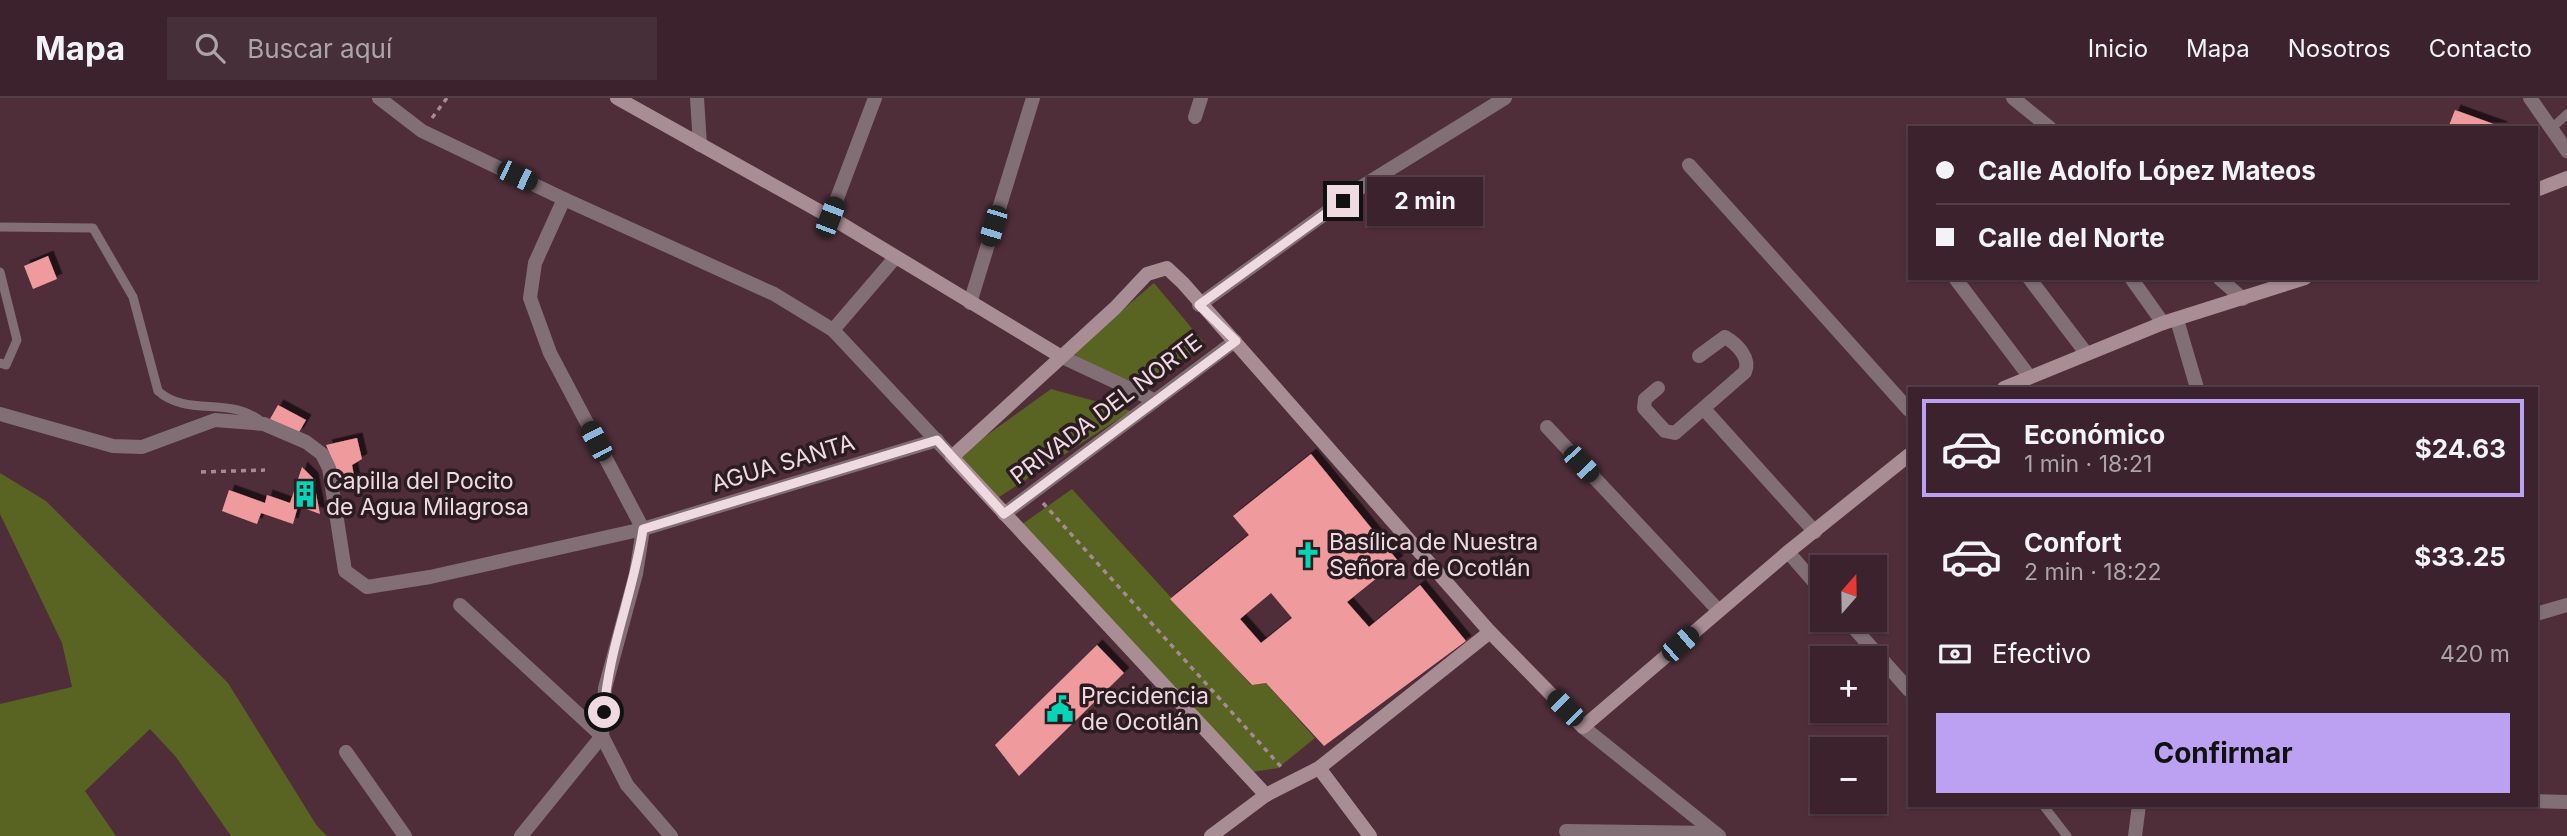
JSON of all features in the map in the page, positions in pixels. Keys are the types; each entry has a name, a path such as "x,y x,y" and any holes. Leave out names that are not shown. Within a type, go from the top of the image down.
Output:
{"street":[{"path":"379,98 422,131 564,199 774,293 833,330 1266,795"},
{"path":"617,98 830,217 894,259 1060,356 1154,400"},
{"path":"696,98 700,145"},
{"path":"830,217 875,98"},
{"path":"970,303 1033,98"},
{"path":"1195,117 1202,98"},
{"path":"1199,305 1363,186 1505,98"},
{"path":"2013,98 2048,126"},
{"path":"2529,98 2567,151"},
{"path":"1689,164 1908,409"},
{"path":"2538,189 2567,178"},
{"path":"521,836 602,736 606,688 636,574 643,529 550,353 530,298 535,263 564,199"},
{"path":"833,330 894,259"},
{"path":"952,457 1115,308 1147,274 1167,268 1199,305 1236,341 1490,632 1583,727 1716,834"},
{"path":"1957,280 2029,376"},
{"path":"2031,280 2086,353"},
{"path":"2133,280 2170,322 2197,387"},
{"path":"2222,280 2243,299"},
{"path":"2006,387 2086,353 2170,322 2299,280"},
{"path":"1658,388 1642,404 1670,434 1675,433 1745,372 1748,365 1747,359 1725,337 1699,356"},
{"name":"PRIVADA DEL NORTE","path":"1004,514 1236,341"},
{"path":"1704,409 1815,532"},
{"name":"AGUA SANTA","path":"0,414 113,446 142,447 215,420 264,424 306,442 322,454 329,468 345,572 367,587 430,576 643,529 937,440"},
{"path":"1547,427 1719,611"},
{"path":"1583,727 1788,552 1908,456"},
{"path":"1788,552 1810,577"},
{"path":"460,605 602,736 627,785 671,836"},
{"path":"2538,613 2567,605"},
{"path":"1211,836 1266,795 1319,768 1490,632"},
{"path":"1858,632 1908,689"},
{"path":"346,752 405,836"},
{"path":"1319,768 1370,836"},
{"path":"2538,801 2567,802"},
{"path":"2135,836 2139,807"},
{"path":"1566,831 1716,834"}],"lane":[{"path":"2551,128 2567,114"},
{"path":"0,227 93,228 134,297 158,391 169,401 180,405 242,410 264,424"},
{"path":"0,272 17,340 6,365 0,363"},
{"path":"2045,807 2067,836"}],"path":[{"path":"422,131 447,98"},
{"path":"201,471 265,470"},
{"path":"1032,491 1295,782"}],"green space":[{"path":"1154,283 1205,344 1144,387 1080,360 1073,352"},
{"path":"1051,389 1131,411 996,499 955,458"},
{"path":"0,473 46,501 228,683 317,826 327,836 231,836 176,757 150,729 85,791 116,836 0,836 0,704 72,687 62,643 0,514"},
{"path":"1072,489 1251,685 1266,683 1315,738 1278,768 1252,772 1021,525"}],"building":[{"path":"2455,110 2499,126 2449,126"},
{"path":"48,256 57,279 33,289 24,266"},
{"path":"278,405 306,420 298,434 270,419"},
{"path":"357,438 362,459 352,465 356,486 336,490 333,462 326,445"},
{"path":"1311,454 1398,561 1347,602 1369,627 1420,585 1466,641 1324,746 1266,683 1252,685 1170,599 1249,535 1233,516","holes":["1271,593 1292,618 1261,643 1240,619"]},
{"path":"302,467 313,478 320,514 298,506 293,524 261,513 257,524 222,511 229,490 265,503 267,495 290,503"},
{"name":"Precidencia de Ocotlán","path":"1097,645 1124,673 1019,776 995,745"}],"place":[{"name":"Capilla del Pocito de Agua Milagrosa","path":"305,494"},
{"name":"Basílica de Nuestra Señora de Ocotlán","path":"1308,555"},
{"name":"Precidencia de Ocotlán","path":"1060,709"}],"route":[{"path":"604,712 606,688 636,574 643,529 937,440 1004,514 1236,341 1199,305 1343,201"}]}
